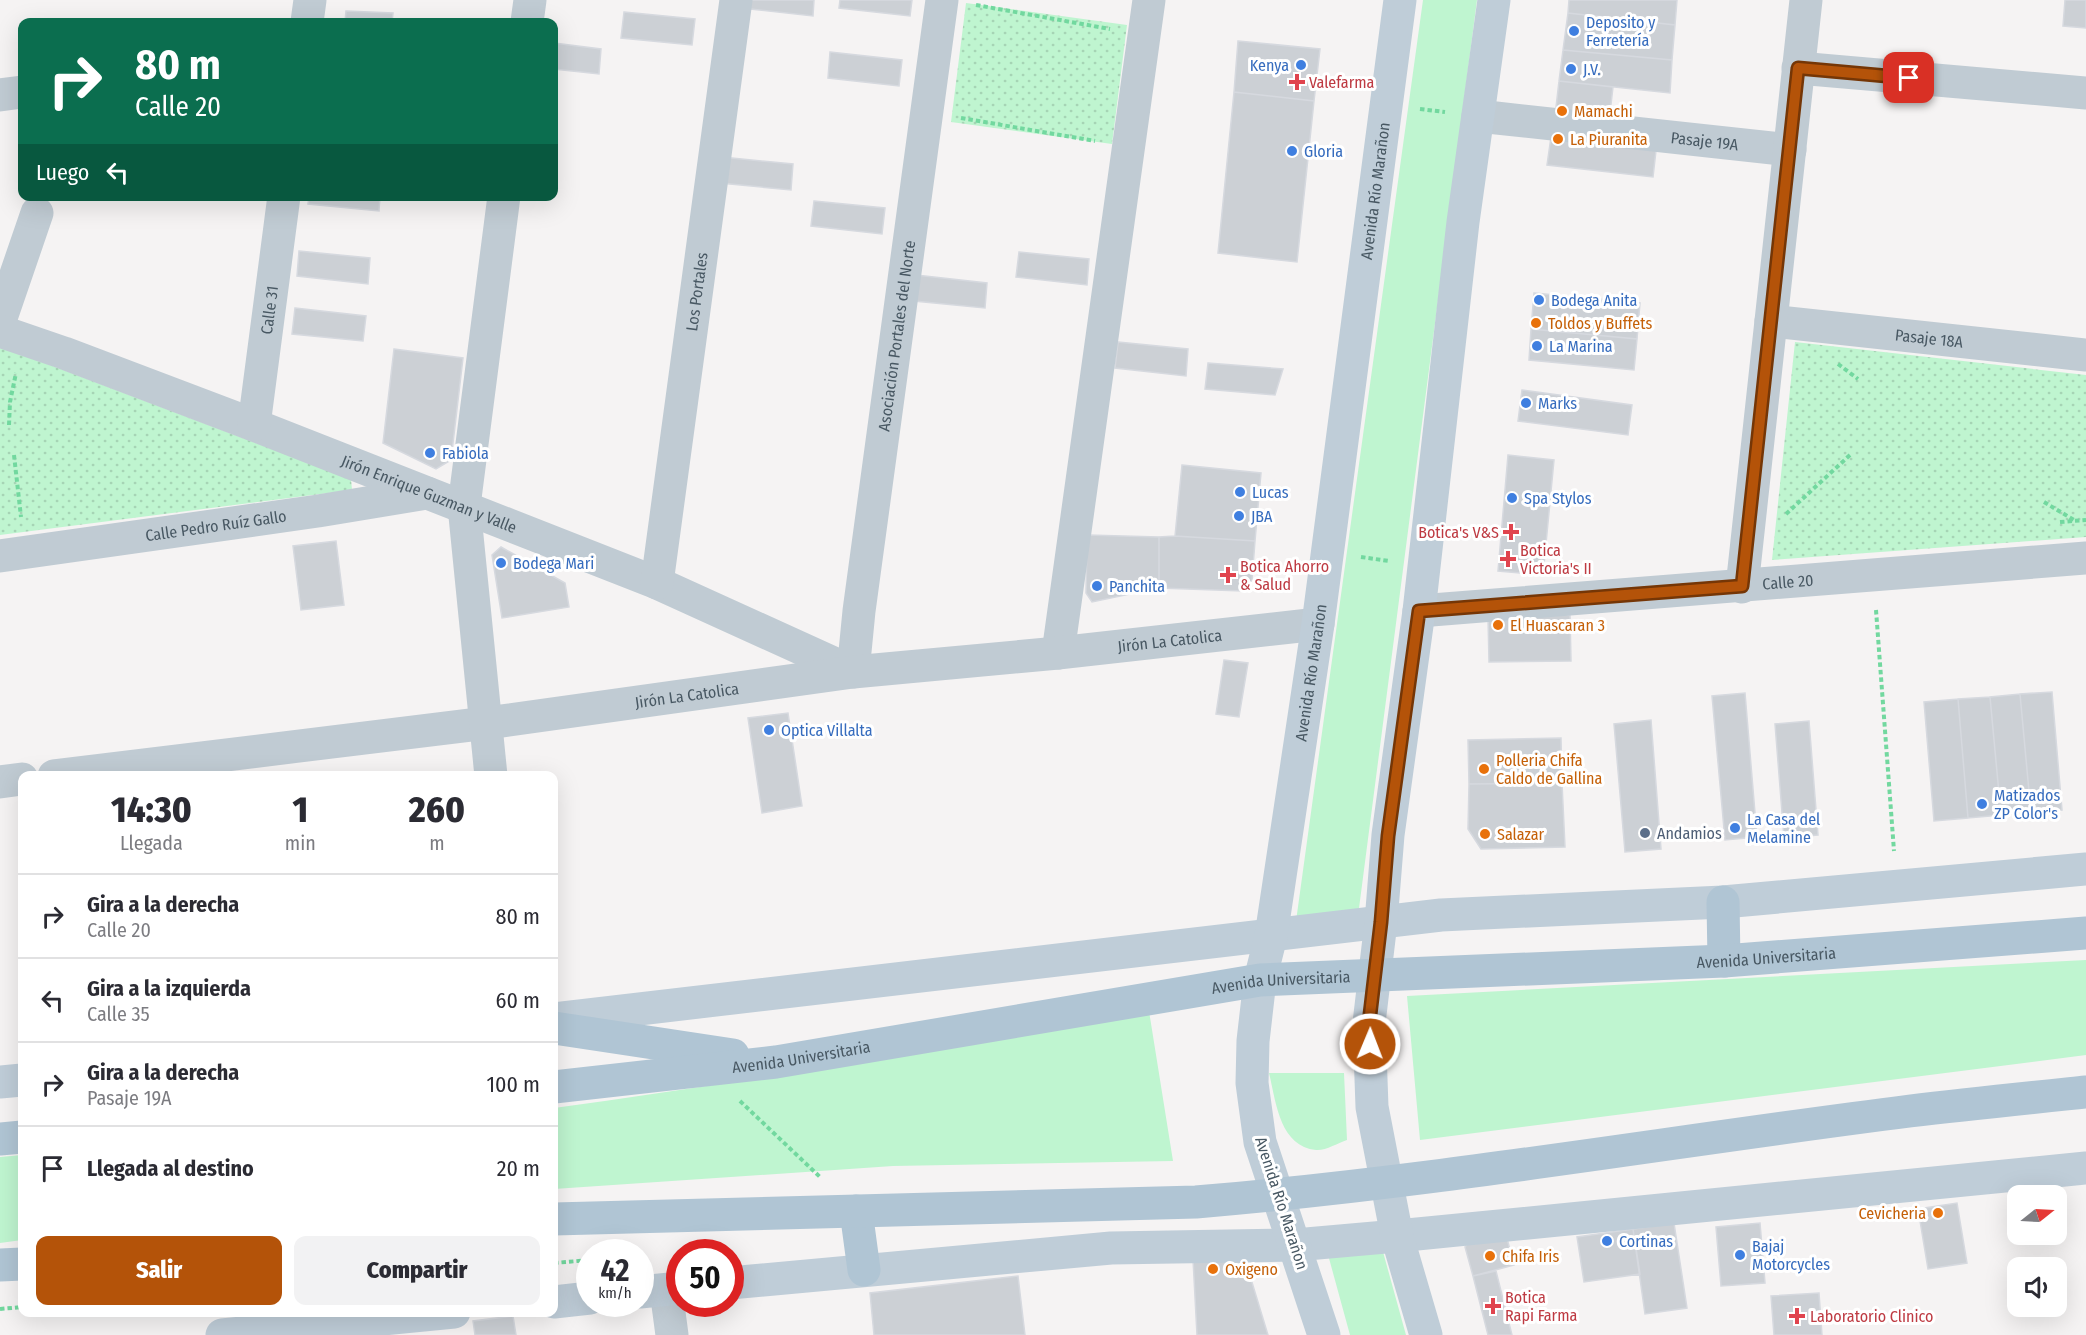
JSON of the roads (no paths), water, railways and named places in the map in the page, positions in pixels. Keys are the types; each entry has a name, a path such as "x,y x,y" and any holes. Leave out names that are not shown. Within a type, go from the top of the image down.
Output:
{"main road":[{"name":"Avenida Río Marañon","path":"1324,1335 1260,1142 1252,1083 1253,1041 1260,980 1271,936 1318,624 1400,0"},
{"path":"1426,1335 1397,1236 1372,1107 1369,1023 1376,975 1388,836 1425,566 1463,222 1494,0"},
{"path":"558,1019 1442,915 1723,902 2086,869"},
{"path":"1723,902 1724,961"},
{"name":"Avenida Universitaria","path":"558,1087 776,1062 1260,980 1724,961 2086,933"},
{"path":"558,1029 776,1062"},
{"path":"0,1082 18,1080"},
{"path":"558,1219 1185,1202 1278,1195 1388,1184 1911,1111 2086,1092"},
{"path":"0,1139 18,1137"},
{"path":"744,1282 1111,1248 1295,1245 2086,1168"},
{"path":"856,1211 864,1270"},
{"path":"0,1265 18,1264"},
{"path":"558,1302 576,1300"},
{"path":"222,1335 397,1322 426,1317"}],"street":[{"path":"308,18 310,0"},
{"path":"528,18 530,0"},
{"name":"Los Portales","path":"657,583 736,0"},
{"path":"1058,654 1149,0"},
{"path":"1742,586 1806,0"},
{"name":"Asociación Portales del Norte","path":"853,672 859,611 927,112 957,2"},
{"path":"1798,68 2086,93"},
{"path":"0,94 18,92"},
{"name":"Pasaje 19A","path":"1478,116 1790,150"},
{"name":"Calle 31","path":"254,425 283,201"},
{"path":"491,771 464,506 503,201"},
{"path":"0,321 37,213"},
{"name":"Pasaje 18A","path":"1771,321 2086,355"},
{"name":"Jirón Enrique Guzman y Valle","path":"0,331 254,425 657,583 853,672"},
{"name":"Calle Pedro Ruíz Gallo","path":"0,556 429,493"},
{"name":"Calle 20","path":"1419,611 2086,558"},
{"name":"Jirón La Catolica","path":"95,771 487,723 853,672 1058,654 1318,624"},
{"path":"0,782 18,780"},
{"path":"662,1290 672,1335"}],"place":[{"name":"Deposito y Ferretería","path":"1574,31"},
{"name":"Kenya","path":"1301,65"},
{"name":"J.V.","path":"1571,69"},
{"name":"Valefarma","path":"1297,82"},
{"name":"Mamachi","path":"1562,111"},
{"name":"La Piuranita","path":"1558,139"},
{"name":"Gloria","path":"1292,151"},
{"name":"Bodega Anita","path":"1539,300"},
{"name":"Toldos y Buffets","path":"1536,323"},
{"name":"La Marina","path":"1537,346"},
{"name":"Marks","path":"1526,403"},
{"name":"Fabiola","path":"430,453"},
{"name":"Lucas","path":"1240,492"},
{"name":"Spa Stylos","path":"1512,498"},
{"name":"JBA","path":"1239,516"},
{"name":"Botica's V&S","path":"1511,532"},
{"name":"Botica Victoria's II","path":"1508,559"},
{"name":"Bodega Mari","path":"501,563"},
{"name":"Botica Ahorro & Salud","path":"1228,575"},
{"name":"Panchita","path":"1097,586"},
{"name":"El Huascaran 3","path":"1498,625"},
{"name":"Optica Villalta","path":"769,730"},
{"name":"Polleria Chifa Caldo de Gallina","path":"1484,769"},
{"name":"Matizados ZP Color's","path":"1982,804"},
{"name":"La Casa del Melamine","path":"1735,828"},
{"name":"Andamios","path":"1645,833"},
{"name":"Salazar","path":"1485,834"},
{"name":"Cevicheria","path":"1938,1213"},
{"name":"Cortinas","path":"1607,1241"},
{"name":"Bajaj Motorcycles","path":"1740,1255"},
{"name":"Chifa Iris","path":"1490,1256"},
{"name":"Oxigeno","path":"1213,1269"},
{"name":"Botica Rapi Farma","path":"1493,1306"},
{"name":"Laboratorio Clinico","path":"1797,1316"}]}
